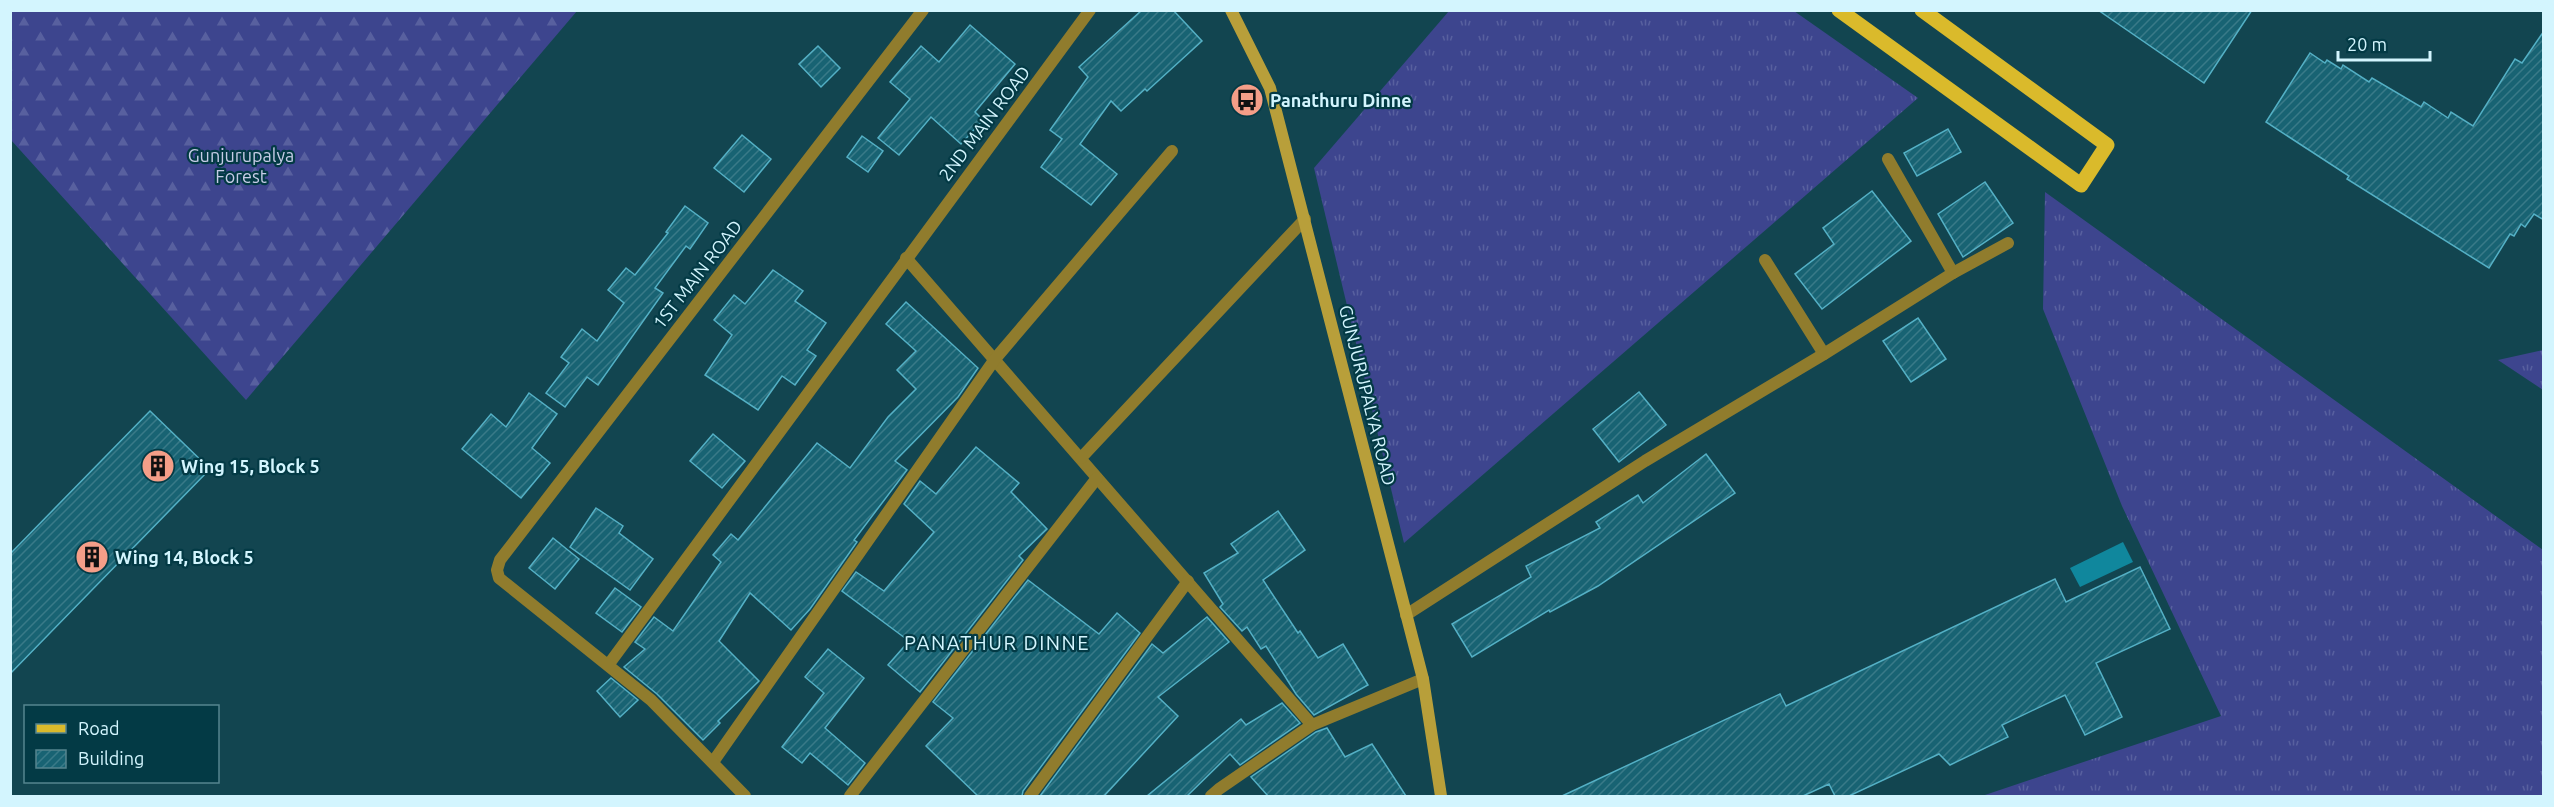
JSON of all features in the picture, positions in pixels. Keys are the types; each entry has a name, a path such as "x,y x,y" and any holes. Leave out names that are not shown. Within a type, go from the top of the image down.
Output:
{"main road":[{"path":"1839,10 2081,185 2107,145 1922,10"}],"street":[{"name":"1ST MAIN ROAD","path":"609,664 498,578 497,570 500,560 922,10"},
{"name":"2ND MAIN ROAD","path":"609,664 1090,10"},
{"name":"GUNJURUPALYA ROAD","path":"1231,10 1270,88 1423,679 1441,796"},
{"path":"713,762 995,359 1172,151"},
{"path":"1888,159 1953,273"},
{"path":"1081,458 1305,219"},
{"path":"1406,615 1646,461 1953,273 2008,243"},
{"path":"906,258 1312,725"},
{"path":"1765,260 1824,354"},
{"path":"850,796 1097,478"},
{"path":"1030,796 1188,581"},
{"path":"609,664 651,700 745,796"},
{"path":"1211,796 1312,725 1423,679"}],"green space":[{"name":"Gunjurupalya Forest","path":"10,11 577,11 246,400 11,140"},
{"path":"1449,11 1794,11 1918,98 1404,543 1314,168"},
{"path":"2045,192 2543,550 2543,796 1982,796 2221,716 2122,506 2043,309"},
{"path":"2543,350 2543,390 2498,360"}],"shaded area":[{"path":"2123,542 2133,562 2080,587 2070,568"}],"building":[{"path":"1142,10 1173,10 1202,41 1147,91 1145,89 1121,111 1111,101 1080,144 1117,174 1091,205 1041,167 1062,139 1050,130 1088,77 1079,67"},
{"path":"2098,10 2252,10 2204,83"},
{"path":"970,25 1015,64 975,112 983,120 961,144 931,117 899,155 878,138 910,99 890,82 921,46 939,62"},
{"path":"2544,31 2544,220 2534,214 2525,227 2521,224 2514,236 2510,234 2489,268 2347,179 2349,176 2266,122 2310,53 2325,63 2327,60 2341,69 2343,65 2369,82 2372,78 2421,107 2424,102 2448,118 2451,112 2473,126 2515,59 2522,63"},
{"path":"818,46 840,68 821,87 799,64"},
{"path":"1948,129 1961,152 1917,176 1904,153"},
{"path":"742,135 771,159 744,192 714,168"},
{"path":"862,136 883,151 868,172 847,157"},
{"path":"1985,182 2013,223 1963,257 1938,214"},
{"path":"1872,191 1911,241 1822,309 1795,274 1834,244 1823,228"},
{"path":"685,206 708,223 690,249 686,246 655,288 663,293 598,385 587,377 565,407 546,393 569,363 561,357 582,329 597,341 624,303 608,290 626,268 635,275 668,233 666,232"},
{"path":"773,270 803,291 795,301 826,323 807,350 816,356 795,385 782,376 758,410 705,375 732,335 714,320 734,295 745,304"},
{"path":"906,302 978,368 958,397 895,461 907,470 854,540 857,542 810,609 791,630 750,593 719,641 759,681 718,721 720,723 703,740 657,694 624,667 645,649 635,642 654,617 673,631 721,562 713,555 731,534 738,540 817,443 850,468 888,417 916,389 897,370 916,351 886,324"},
{"path":"1918,318 1946,359 1911,382 1883,341"},
{"path":"1639,392 1666,425 1619,462 1593,429"},
{"path":"529,393 557,414 532,448 550,463 521,498 462,449 491,414 506,427"},
{"path":"150,411 210,469 10,674 10,554"},
{"path":"713,434 745,461 722,488 690,461"},
{"path":"976,447 1019,483 1011,492 1047,529 1019,556 1023,560 920,692 888,665 909,641 842,591 856,572 884,591 934,532 904,504 920,481 936,494"},
{"path":"1706,454 1735,493 1598,586 1550,612 1549,610 1472,657 1452,624 1531,577 1526,566 1600,528 1596,522 1638,495 1643,503"},
{"path":"596,508 623,526 619,533 653,559 630,590 570,547"},
{"path":"1278,511 1305,550 1263,580 1298,633 1300,631 1318,658 1343,644 1368,685 1314,715 1296,694 1266,646 1261,649 1247,627 1242,631 1220,607 1223,604 1204,573 1238,553 1231,544"},
{"path":"553,538 579,559 555,589 529,568"},
{"path":"2140,567 2170,629 2096,663 2122,717 2085,735 2065,695 2002,725 2008,737 1950,765 1939,754 1849,796 1835,796 1829,784 1803,796 1562,796 1780,694 1786,706 2055,579 2066,602"},
{"path":"1028,580 1099,634 1117,613 1140,633 1023,791 1022,796 978,796 926,746 953,718 933,702"},
{"path":"615,588 641,607 622,632 596,613"},
{"path":"1207,617 1229,642 1158,697 1178,716 1104,796 1040,796 1152,644 1163,653"},
{"path":"828,649 864,678 825,728 865,763 848,785 810,753 802,763 782,747 824,693 805,677"},
{"path":"611,678 638,700 620,717 597,691"},
{"path":"1282,703 1300,723 1240,765 1230,754 1187,796 1147,796 1241,719 1246,725"},
{"path":"1327,728 1345,757 1372,744 1406,796 1268,796 1251,777 1316,732"}],"place":[{"name":"Panathuru Dinne","path":"1247,100"},
{"name":"Wing 15, Block 5","path":"158,466"},
{"name":"Wing 14, Block 5","path":"92,557"}],"district":[{"name":"PANATHUR DINNE","path":"997,642"}]}
